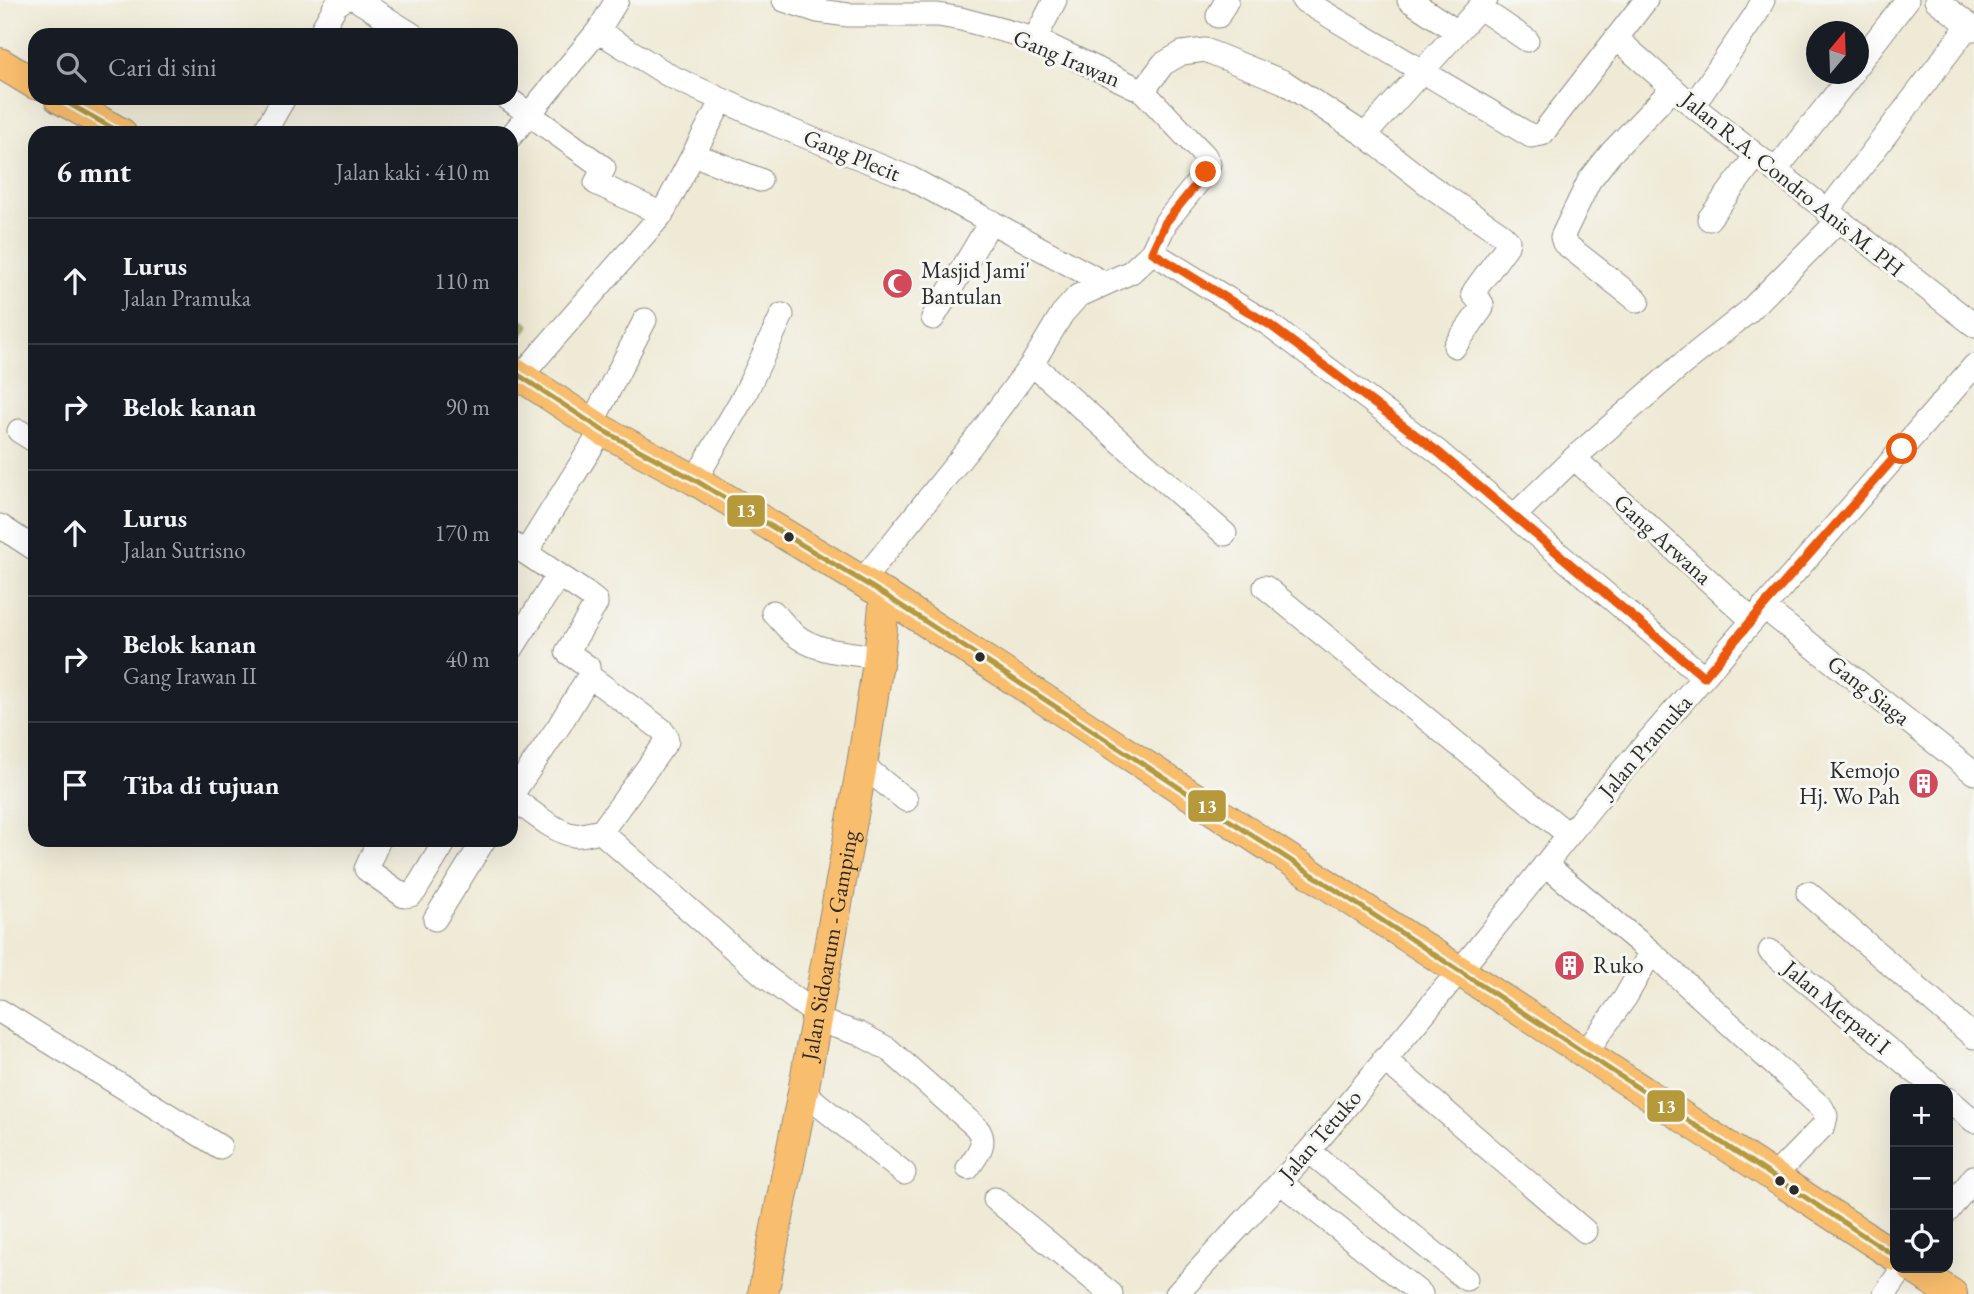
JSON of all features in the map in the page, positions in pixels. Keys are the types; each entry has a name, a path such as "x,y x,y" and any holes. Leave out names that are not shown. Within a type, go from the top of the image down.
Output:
{"main road":[{"path":"0,62 28,80"},
{"path":"71,105 109,126"},
{"path":"518,374 597,426 695,480 874,588 1890,1253"},
{"name":"Jalan Sidoarum - Gamping","path":"763,1294 817,1018 879,657 874,588"},
{"path":"1920,1273 1952,1294"}],"street":[{"path":"518,127 598,31 617,0"},
{"name":"Gang Irawan","path":"784,0 854,8 927,8 1035,39 1143,91"},
{"path":"1035,39 1055,0"},
{"path":"1303,0 1531,136 1537,137 1646,0"},
{"path":"1409,0 1456,31"},
{"path":"1693,106 1763,0"},
{"path":"1869,50 1907,0"},
{"path":"1514,516 1574,458 1680,366 1748,312 1832,217 1971,27 1936,0"},
{"path":"324,28 341,1 398,28"},
{"path":"1365,135 1483,4 1527,40"},
{"name":"Gang Plecit","path":"598,31 670,76 777,125 910,178 1104,284"},
{"name":"Jalan R.A. Condro Anis M. PH","path":"1616,38 1693,106 1832,217 1974,325"},
{"path":"874,588 970,447 1032,364 1062,314 1078,296 1131,272 1152,252 1166,222 1206,172 1209,164 1205,156 1143,91 1163,64 1182,53 1205,50 1284,82 1365,135 1430,186 1508,241 1475,290 1473,294 1482,304 1482,308 1455,346"},
{"path":"1775,171 1844,84"},
{"path":"1638,301 1564,243 1562,237 1588,181 1611,152 1673,88"},
{"path":"518,371 662,215 722,100"},
{"path":"268,126 280,105"},
{"path":"517,105 604,168 596,183 662,215"},
{"path":"695,155 760,180"},
{"path":"1709,219 1756,156"},
{"path":"933,318 991,221"},
{"path":"1152,252 1270,325 1437,451 1704,677"},
{"path":"695,480 745,394 782,315"},
{"path":"518,786 589,676 588,667 567,652 596,608 596,601 520,549 532,542 597,426 645,320"},
{"path":"1032,364 1225,534"},
{"name":"Jalan Pramuka","path":"1457,971 1758,613 1974,366"},
{"name":"Gang Arwana","path":"1574,458 1758,613"},
{"path":"0,526 28,544"},
{"path":"518,639 558,576"},
{"path":"1265,587 1569,835"},
{"path":"774,612 794,634 810,645 837,652 879,657"},
{"name":"Gang Siaga","path":"1758,613 1974,774"},
{"path":"589,676 661,729 667,741 601,832"},
{"path":"862,765 906,800"},
{"path":"518,801 563,832 577,836 593,831 601,832 766,977 817,1018 860,1034 888,1049 982,1134 982,1143 968,1168"},
{"path":"376,847 366,869 404,896 415,891 442,847"},
{"path":"435,919 480,847"},
{"path":"1546,865 1651,952 1822,1108 1826,1116 1824,1125 1774,1176"},
{"path":"1808,893 1974,1037"},
{"name":"Jalan Merpati I","path":"1770,951 1930,1084"},
{"path":"1585,1053 1625,998 1651,952"},
{"name":"Jalan Tetuko","path":"1189,1290 1457,971"},
{"path":"0,1011 220,1147"},
{"path":"1384,1059 1585,1231"},
{"path":"803,1092 904,1173"},
{"path":"1953,1103 1974,1121"},
{"path":"1308,1151 1466,1279"},
{"path":"1949,1210 1974,1177"},
{"path":"1280,1182 1421,1294"},
{"path":"995,1199 1111,1294"},
{"path":"1885,1294 1900,1273"}],"green space":[{"path":"518,318 529,325 518,340"}],"transit line":[{"name":"13","path":"71,105 109,126"},
{"name":"13","path":"518,375 602,430 695,480 885,595 1890,1253"}],"place":[{"name":"Masjid Jami' Bantulan","path":"898,283"},
{"name":"Kemojo Hj. Wo Pah","path":"1923,783"},
{"name":"Ruko","path":"1570,965"}],"route":[{"path":"1206,172 1166,222 1152,252 1270,325 1437,451 1704,677 1902,449"}]}
